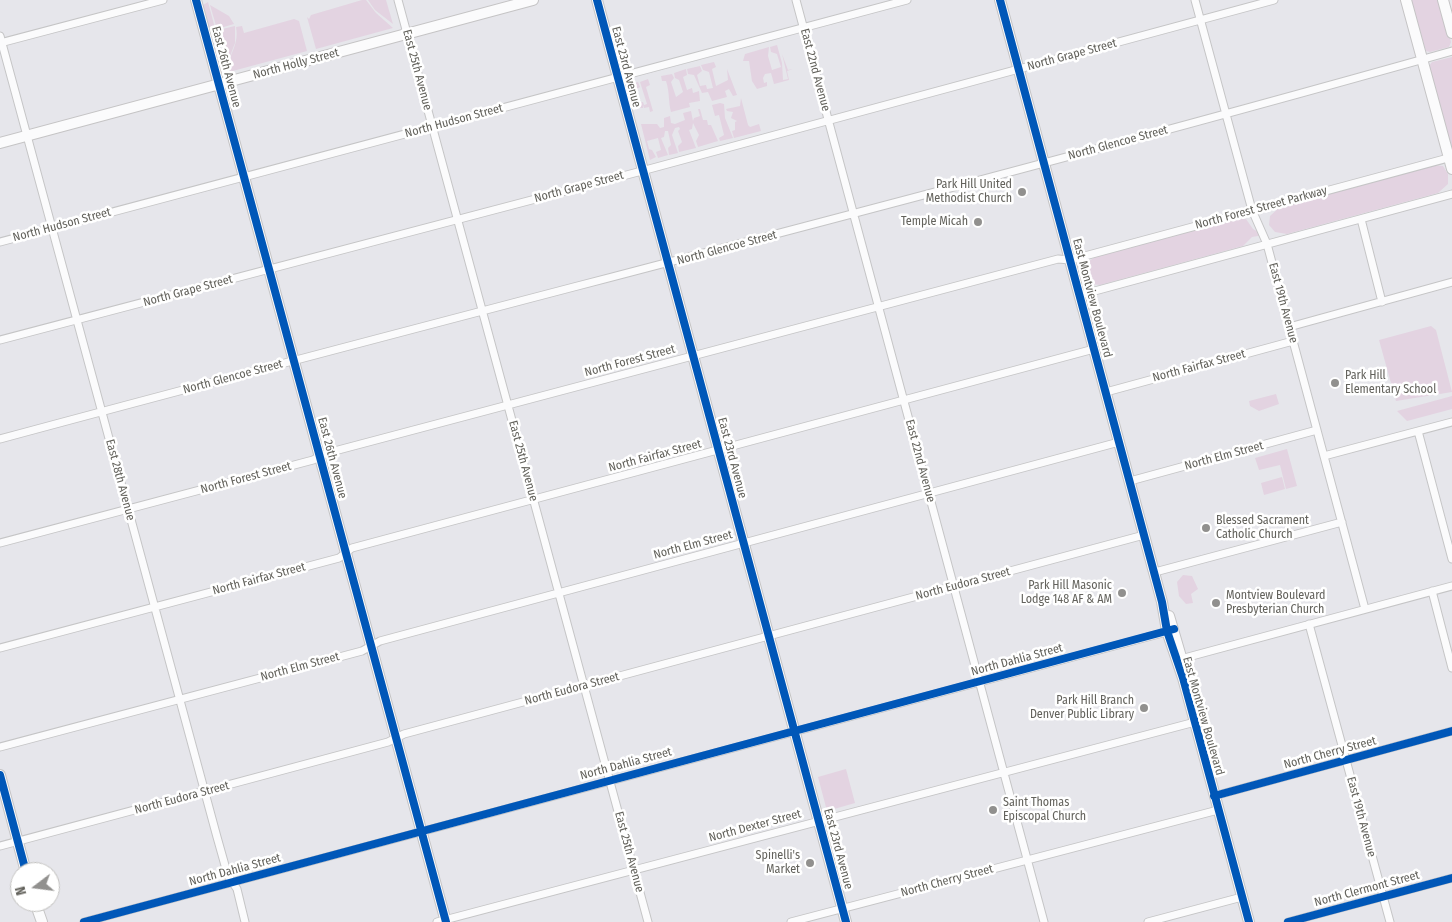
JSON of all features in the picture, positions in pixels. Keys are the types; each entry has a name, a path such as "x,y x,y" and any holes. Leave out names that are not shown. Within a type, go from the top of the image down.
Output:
{"street":[{"path":"1,41 163,0"},
{"name":"East 26th Avenue","path":"196,0 421,830 443,921"},
{"name":"East 25th Avenue","path":"398,0 648,922"},
{"name":"North Holly Street","path":"0,143 533,0"},
{"name":"East 23rd Avenue","path":"597,0 846,922"},
{"name":"East 22nd Avenue","path":"796,0 1044,922"},
{"name":"North Hudson Street","path":"0,242 907,0"},
{"name":"East Montview Boulevard","path":"1000,0 1249,922"},
{"name":"East 19th Avenue","path":"1195,0 1252,210 1267,244 1365,609"},
{"name":"North Grape Street","path":"0,340 828,121 1274,0"},
{"path":"1406,0 1452,169"},
{"path":"1443,0 1452,33"},
{"name":"East 28th Avenue","path":"1,41 228,876 237,889 245,922"},
{"name":"North Glencoe Street","path":"0,439 482,309 668,263 853,214 1452,51"},
{"name":"North Forest Street Parkway","path":"1070,260 1450,157"},
{"path":"1080,295 1452,194"},
{"path":"1360,219 1382,302"},
{"name":"North Forest Street","path":"0,543 320,457 327,453 508,404 693,357 878,306 1058,259 1070,260"},
{"path":"1290,327 1452,282"},
{"name":"North Fairfax Street","path":"1106,392 1293,341"},
{"name":"North Fairfax Street","path":"0,648 339,558 357,547 1094,349"},
{"path":"1324,456 1452,422"},
{"name":"North Elm Street","path":"1130,481 1317,430"},
{"path":"1418,431 1452,559"},
{"name":"North Elm Street","path":"0,747 362,651 380,641 1119,442"},
{"path":"1154,572 1342,522"},
{"name":"North Eudora Street","path":"0,846 205,792 396,738 404,734 1144,535"},
{"path":"1179,659 1452,586"},
{"path":"1432,591 1452,668"},
{"name":"East 19th Avenue","path":"1309,624 1390,922"},
{"name":"North Dahlia Street","path":"84,922 1171,630"},
{"name":"North Dexter Street","path":"443,921 1195,722"},
{"name":"North Cherry Street","path":"1214,796 1452,731"},
{"path":"0,775 23,862"},
{"name":"North Cherry Street","path":"791,922 1218,810"},
{"name":"North Clermont Street","path":"1288,922 1452,878"},
{"path":"1148,922 1242,897"}],"shaded area":[{"path":"366,0 376,13 393,28 316,49 307,17 309,19 311,15"},
{"path":"368,0 386,0 393,24 375,10"},
{"path":"1411,0 1439,0 1451,42 1449,47 1430,52 1426,51"},
{"path":"208,2 227,73 222,74 203,5"},
{"path":"210,5 229,16 234,24 217,29"},
{"path":"294,19 299,21 307,51 229,72 229,62 236,41 236,27 242,26 244,33"},
{"path":"235,26 235,43 227,64 218,30"},
{"path":"777,45 782,63 783,80 788,79 782,54 788,70 793,69 787,71 789,80 774,84 771,73 765,74 763,78 764,83 767,82 767,86 757,89 752,81 749,61 743,61 745,54 769,47 768,56 772,70 781,67 777,54 771,52 770,47"},
{"path":"1452,57 1452,150 1429,66 1432,62"},
{"path":"714,62 716,67 712,69 716,86 728,80 727,69 737,95 733,96 729,89 725,91 727,97 712,101 708,92 702,93 694,75 688,74 687,69 700,66 702,71 697,75 700,86 706,85 707,89 713,88 709,72 703,70 701,65"},
{"path":"686,69 687,75 683,77 687,90 692,88 693,93 699,91 700,101 689,103 690,107 671,112 666,81 662,81 661,76 672,74 674,78 671,82 676,97 683,92 679,80 675,78 674,73"},
{"path":"648,79 650,85 646,87 653,111 650,112 649,107 644,108 644,105 647,104 640,82"},
{"path":"638,82 640,87 635,90 639,102 643,102 643,108 638,108 634,91 632,91 637,110 630,84"},
{"path":"741,98 748,125 750,127 759,124 761,131 734,138 732,131 735,130 735,122 737,121 731,118 733,112 726,109 740,106"},
{"path":"724,104 725,118 733,138 720,141 719,138 724,135 719,115 715,116 712,105"},
{"path":"698,109 700,109 703,120 707,120 708,125 711,125 718,141 698,147 696,141 699,135 693,123 692,129 689,130 696,148 679,152 678,146 682,142 678,131 680,129 679,127 675,128 672,135 678,153 669,155 668,148 671,145 668,131 665,131 664,137 661,138 668,155 658,158 656,152 661,150 658,138 647,141 649,149 652,150 656,157 650,160 641,124 657,124 660,128 664,127 664,118 670,116 671,123 675,124 685,120 683,113 691,111 693,121 694,118 700,116"},
{"path":"1431,165 1443,166 1448,174 1448,184 1438,193 1287,234 1275,232 1269,225 1270,216 1281,206"},
{"path":"1239,218 1246,219 1253,229 1264,235 1252,237 1243,246 1100,285 1091,284 1084,276 1085,264 1095,257"},
{"path":"1431,326 1436,330 1452,392 1396,401 1379,340"},
{"path":"1276,394 1279,404 1259,411 1250,406 1249,401"},
{"path":"1452,396 1452,409 1407,421 1397,411"},
{"path":"1287,449 1297,486 1286,489 1280,465 1259,470 1255,458"},
{"path":"1282,477 1285,489 1264,495 1261,483"},
{"path":"1183,575 1192,576 1198,589 1191,594 1193,603 1186,604 1179,596 1177,582"},
{"path":"846,769 855,803 827,811 818,777"}],"cycle path":[{"path":"196,0 446,922"},
{"path":"597,0 846,922"},
{"path":"1000,0 1162,602 1167,631 1183,678 1249,922"},
{"path":"84,922 1174,629"},
{"path":"1214,796 1452,731"},
{"path":"0,775 23,862"},
{"path":"1288,922 1452,878"}],"place":[{"name":"Park Hill United Methodist Church","path":"1022,192"},
{"name":"Temple Micah","path":"978,222"},
{"name":"Park Hill Elementary School","path":"1335,383"},
{"name":"Blessed Sacrament Catholic Church","path":"1206,528"},
{"name":"Park Hill Masonic Lodge 148 AF & AM","path":"1122,593"},
{"name":"Montview Boulevard Presbyterian Church","path":"1216,603"},
{"name":"Park Hill Branch Denver Public Library","path":"1144,708"},
{"name":"Saint Thomas Episcopal Church","path":"993,810"},
{"name":"Spinelli's Market","path":"810,863"}]}
